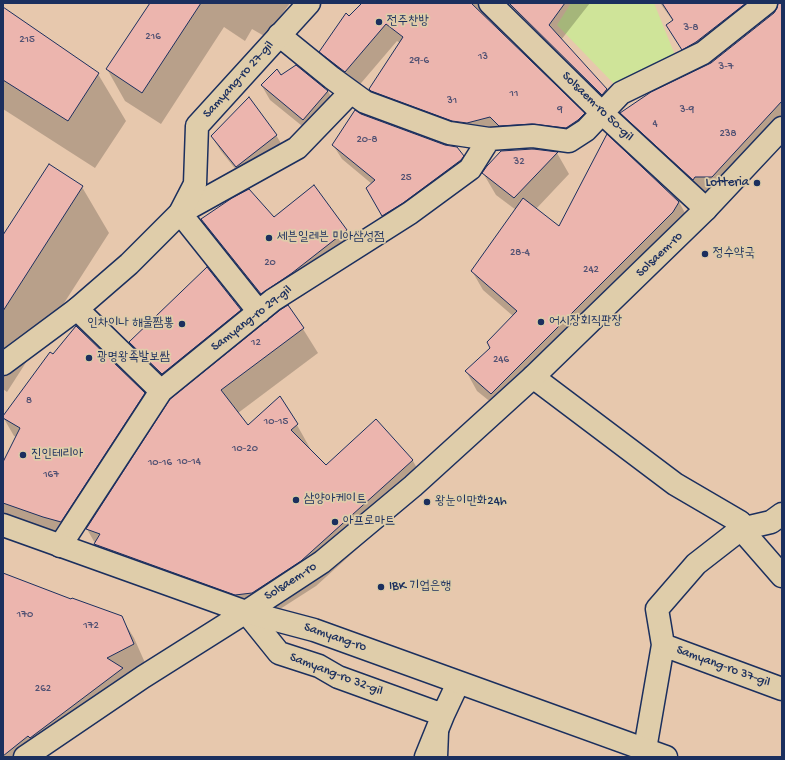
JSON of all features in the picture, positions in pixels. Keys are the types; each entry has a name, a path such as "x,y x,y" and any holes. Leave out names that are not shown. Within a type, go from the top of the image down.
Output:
{"street":[{"name":"Samyang-ro 27-gil","path":"180,213 195,184 197,126 309,3"},
{"name":"Solsaem-ro 50-gil","path":"490,3 602,113 706,209"},
{"path":"279,36 365,102 449,133 489,139 533,136 569,141 586,130 621,93 703,53 766,3"},
{"name":"Samyang-ro 27-gil","path":"3,364 77,309 129,264 180,213 297,148 352,92"},
{"name":"Solsaem-ro","path":"25,757 143,677 322,562 413,486 533,377 706,209 782,128"},
{"name":"Samyang-ro 29-gil","path":"60,546 161,391 274,300 410,213 470,169 489,139"},
{"path":"180,213 259,312"},
{"path":"77,309 161,391"},
{"path":"533,377 675,484 740,522 741,529 782,576"},
{"path":"645,749 663,645 657,609 696,564 741,529 771,522 782,514"},
{"name":"Samyang-ro","path":"3,525 246,612 314,630 666,757"},
{"name":"Samyang-ro 32-gil","path":"246,612 279,653 319,666 338,677 443,715"},
{"name":"Samyang-ro 37-gil","path":"663,645 782,689"},
{"path":"426,757 458,683"}],"lane":[{"path":"441,757 443,715"}],"green space":[{"path":"571,3 654,3 675,55 616,86 557,25"}],"building":[{"path":"150,3 201,3 142,93 106,69"},
{"path":"359,3 471,3 585,113 566,128 532,124 499,126 490,117 467,123 452,121 371,91 369,89 403,37 386,24 345,72 319,52 346,13 349,16 361,4"},
{"path":"509,3 565,3 549,25 607,89 602,95"},
{"path":"662,3 746,3 696,42 682,50 666,25 673,20"},
{"path":"778,3 782,3 782,101 712,177 695,177 693,180 620,113 651,92 711,63 774,13"},
{"path":"3,7 99,73 68,121 3,80"},
{"path":"296,65 328,91 303,120 261,85 277,69 281,75"},
{"path":"249,97 277,135 236,167 211,136"},
{"path":"355,110 361,114 445,145 457,147 464,156 461,160 403,203 382,216 366,188 375,180 332,145"},
{"path":"607,134 679,202 673,212 491,394 465,371 490,348 487,342 517,311 471,271 523,198 559,226"},
{"path":"533,149 558,152 514,198 482,173 501,151"},
{"path":"49,164 83,186 3,311 3,235"},
{"path":"314,185 347,230 292,273 261,294 201,219 232,198 249,189 274,217"},
{"name":"인차이나 해물짬뽕","path":"207,267 241,310 162,374 129,342"},
{"name":"삼양아케이트","path":"288,305 304,328 221,390 248,425 280,396 298,424 291,430 326,465 376,419 413,460 301,561 252,593 235,595 94,544 100,534 86,529 170,399"},
{"path":"76,326 145,393 61,522 3,503 3,462 20,428 3,418 3,416 50,352 53,354"},
{"path":"3,573 71,599 72,598 122,616 134,644 107,658 123,668 30,738 28,736 3,756"}],"place":[{"name":"전주찬방","path":"379,22"},
{"name":"Lotteria","path":"757,183"},
{"name":"세븐일레븐 미아삼성점","path":"269,238"},
{"name":"정수약국","path":"705,254"},
{"name":"어시장회직판장","path":"541,322"},
{"name":"인차이나 해물짬뽕","path":"182,324"},
{"name":"광명왕족발보쌈","path":"89,358"},
{"name":"진인테리아","path":"23,455"},
{"name":"삼양아케이트","path":"296,500"},
{"name":"왕눈이만화24h","path":"427,502"},
{"name":"아프로마트","path":"335,522"},
{"name":"IBK 기업은행","path":"381,587"}]}
